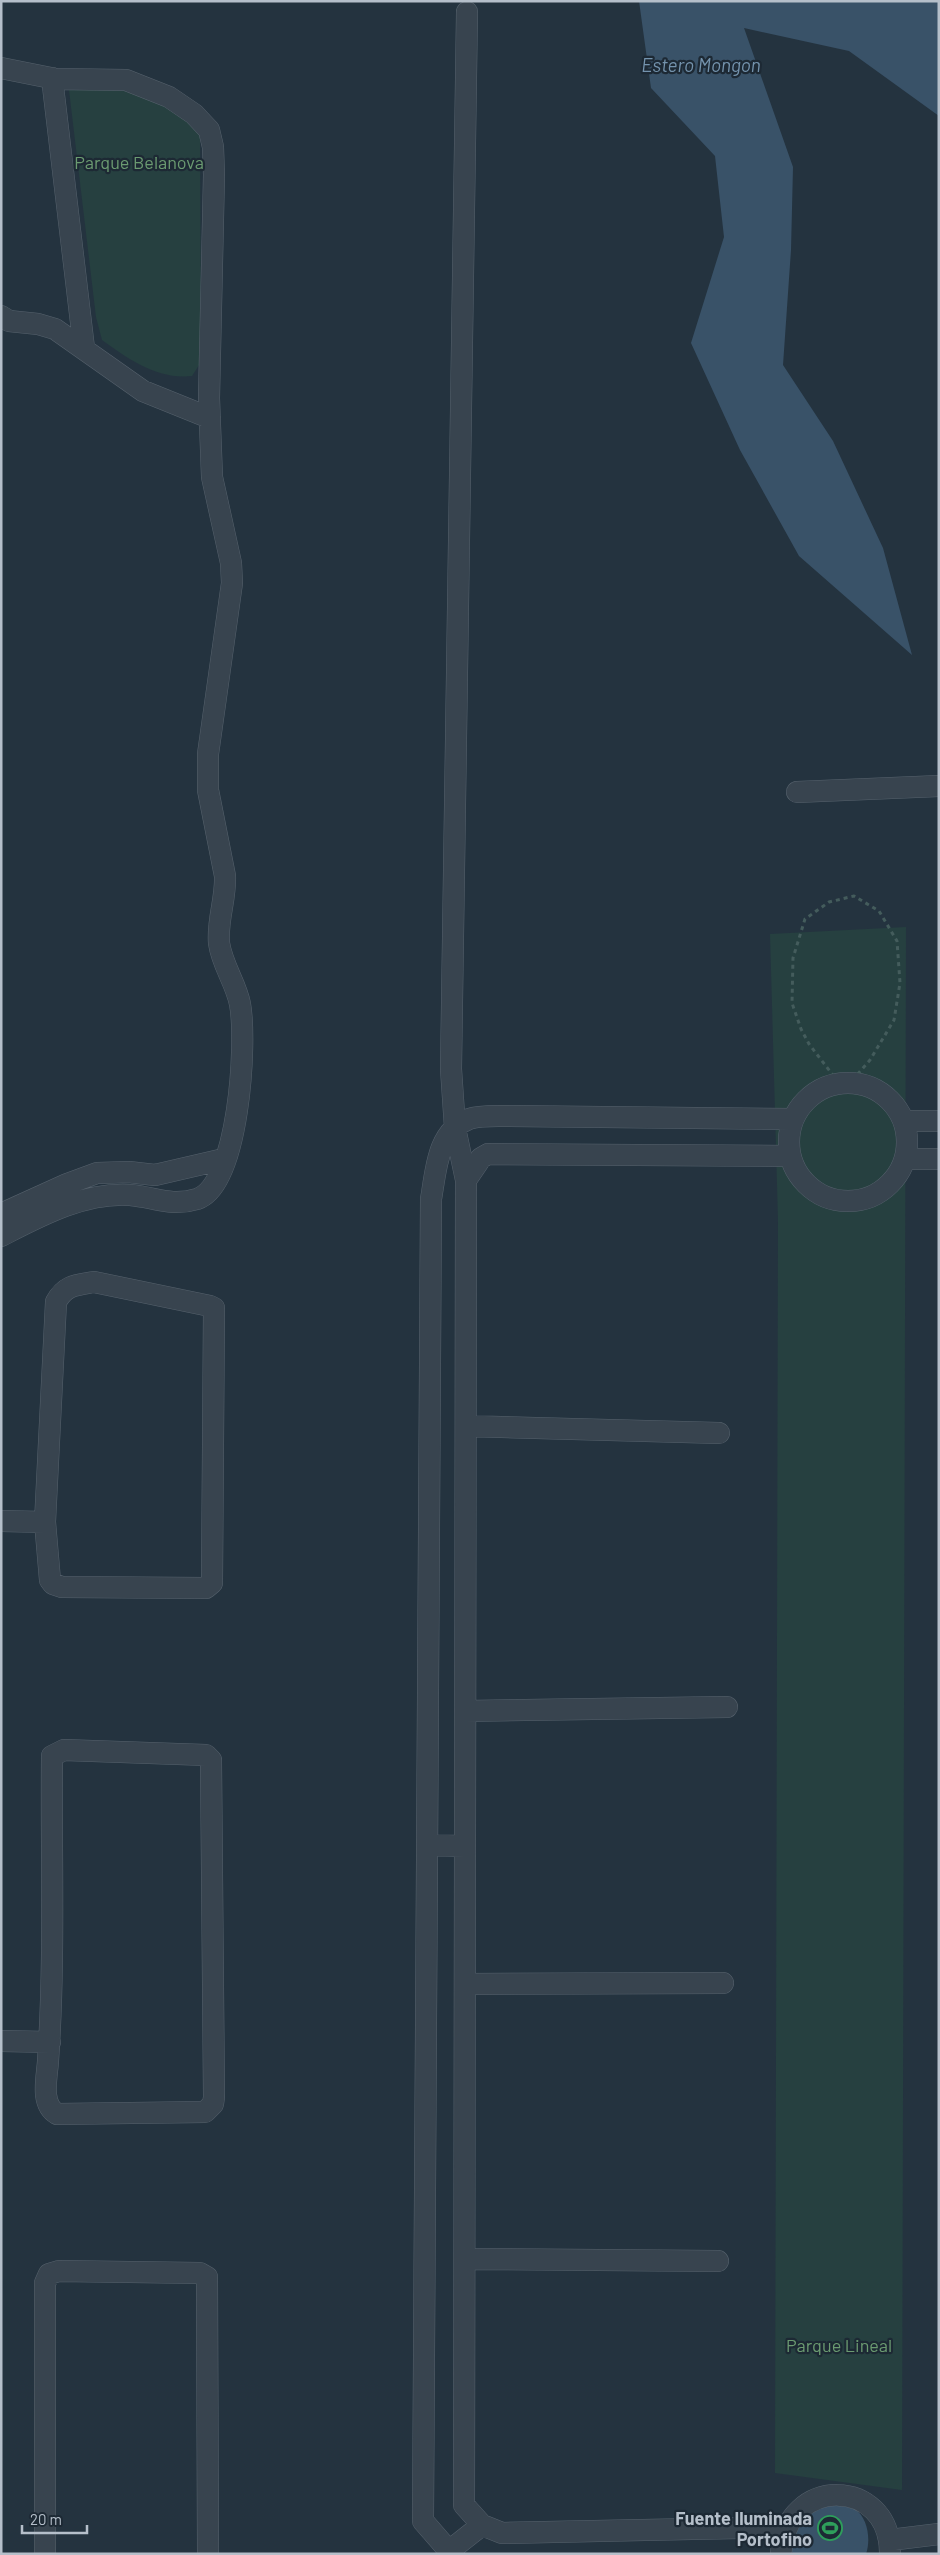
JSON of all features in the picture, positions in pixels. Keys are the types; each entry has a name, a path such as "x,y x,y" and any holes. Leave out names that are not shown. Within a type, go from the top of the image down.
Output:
{"street":[{"path":"467,12 451,1069 455,1128 466,1180 464,2505 482,2525 502,2533 785,2528"},
{"path":"1,68 52,78 126,80 169,97 194,114 209,130 213,147 214,175 210,418 212,477 231,563 232,583 208,754 208,790 225,886 219,921 220,944 240,1003 243,1038 234,1136 215,1186 198,1198 173,1203 131,1195 101,1196 46,1213 1,1236"},
{"path":"52,78 84,348"},
{"path":"1,316 9,320 38,324 55,329 143,391 210,418"},
{"path":"797,792 939,786"},
{"path":"845,1083 859,1084 878,1091 894,1104 904,1121 907,1140 905,1159 896,1176 865,1198 846,1201 827,1198 810,1188 797,1174 790,1156 788,1137 793,1119 804,1102 820,1090 845,1083"},
{"path":"482,2525 451,2553 423,2521 431,1199 440,1148 455,1128 470,1118 509,1116 793,1119"},
{"path":"904,1121 939,1122"},
{"path":"466,1180 481,1158 488,1154 790,1156"},
{"path":"1,1214 67,1184 102,1173 154,1175 172,1173 224,1159"},
{"path":"905,1159 939,1159"},
{"path":"102,1173 114,1196"},
{"path":"172,1173 173,1203"},
{"path":"94,1282 212,1306 214,1310 212,1583 202,1588 57,1586 50,1580 45,1522 56,1302 59,1296 71,1285 94,1282"},
{"path":"466,1426 719,1433"},
{"path":"1,1522 45,1522"},
{"path":"466,1711 727,1707"},
{"path":"64,1750 206,1755 211,1760 213,2104 208,2110 200,2112 57,2114 52,2111 46,2098 50,2042 52,1756 64,1750"},
{"path":"427,1845 465,1846"},
{"path":"465,1984 722,1983"},
{"path":"1,2041 50,2042"},
{"path":"465,2259 718,2260"},
{"path":"45,2554 45,2282 49,2274 59,2272 200,2273 206,2277 208,2554"},
{"path":"781,2554 785,2528 795,2513 809,2502 825,2496 843,2495 860,2500 874,2510 885,2524 890,2547 939,2534"}],"path":[{"path":"854,896 879,911 897,941 900,983 894,1020 870,1060 845,1083 810,1044 801,1029 792,1004 793,958 805,919 829,902 854,896"}],"green space":[{"name":"Parque Belanova","path":"80,85 130,87 187,119 200,135 201,335 199,365 192,376 167,375 144,367 102,340 96,317 69,90"},
{"name":"Parque Lineal","path":"906,927 902,2490 775,2473 778,1220 770,934"}],"water":[{"name":"Estero Mongon","path":"639,1 939,1 939,116 849,51 744,28 793,167 791,250 783,365 833,441 883,548 912,655 799,556 740,450 691,343 724,237 715,156 651,88"},
{"name":"Fuente Iluminada Portofino","path":"836,2502 855,2509 863,2518 868,2536 866,2554 793,2554 791,2550 802,2512"}],"place":[{"name":"Fuente Iluminada Portofino","path":"830,2528"}]}
